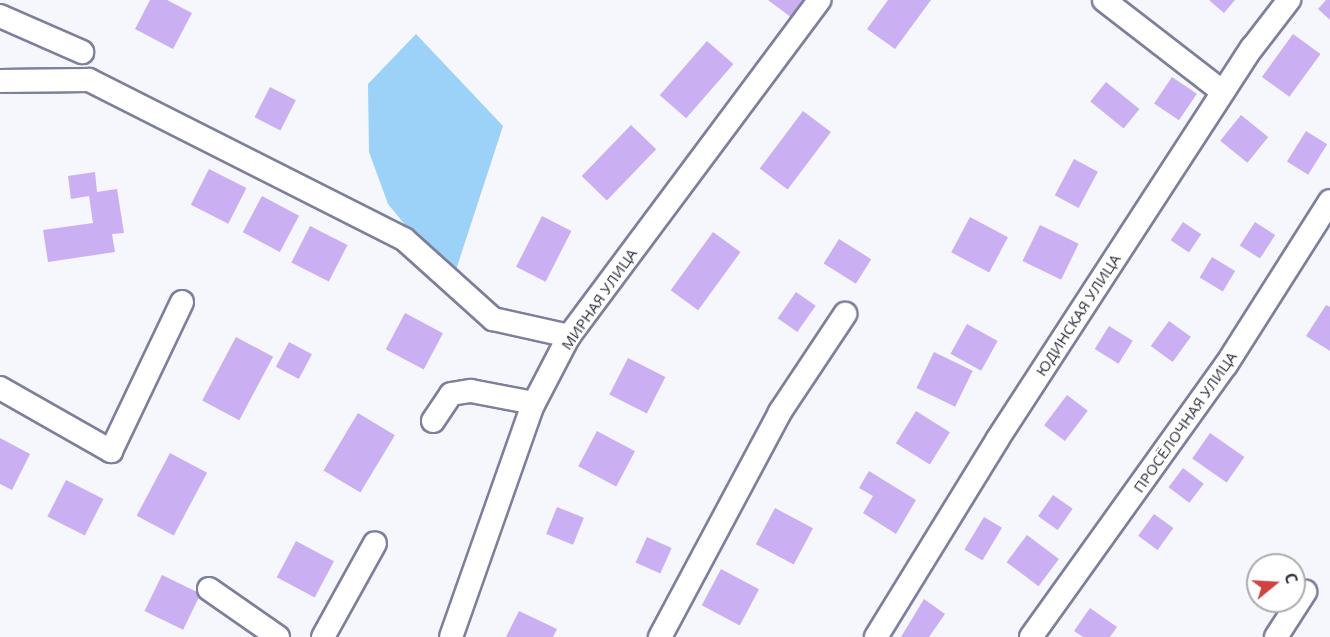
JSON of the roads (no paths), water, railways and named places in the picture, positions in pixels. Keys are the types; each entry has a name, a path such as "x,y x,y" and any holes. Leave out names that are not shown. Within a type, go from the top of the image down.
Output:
{"street":[{"name":"МИРНАЯ УЛИЦА","path":"450,637 534,403 569,336 819,0"},
{"path":"1104,0 1223,92"},
{"name":"ЮДИНСКАЯ УЛИЦА","path":"876,637 997,440 1223,92 1289,0"},
{"path":"0,16 82,52"},
{"path":"0,81 89,80 404,239 493,319 569,336"},
{"name":"ПРОСЁЛОЧНАЯ УЛИЦА","path":"1031,637 1226,365 1330,201"},
{"path":"0,388 111,451 182,302"},
{"path":"660,637 780,412 845,314"},
{"path":"434,422 451,394 471,391 534,403"},
{"path":"322,637 375,543"},
{"path":"209,589 278,637"},
{"path":"1276,637 1291,613"}],"water":[{"path":"416,34 503,126 452,282 388,204 369,152 368,84"}]}
